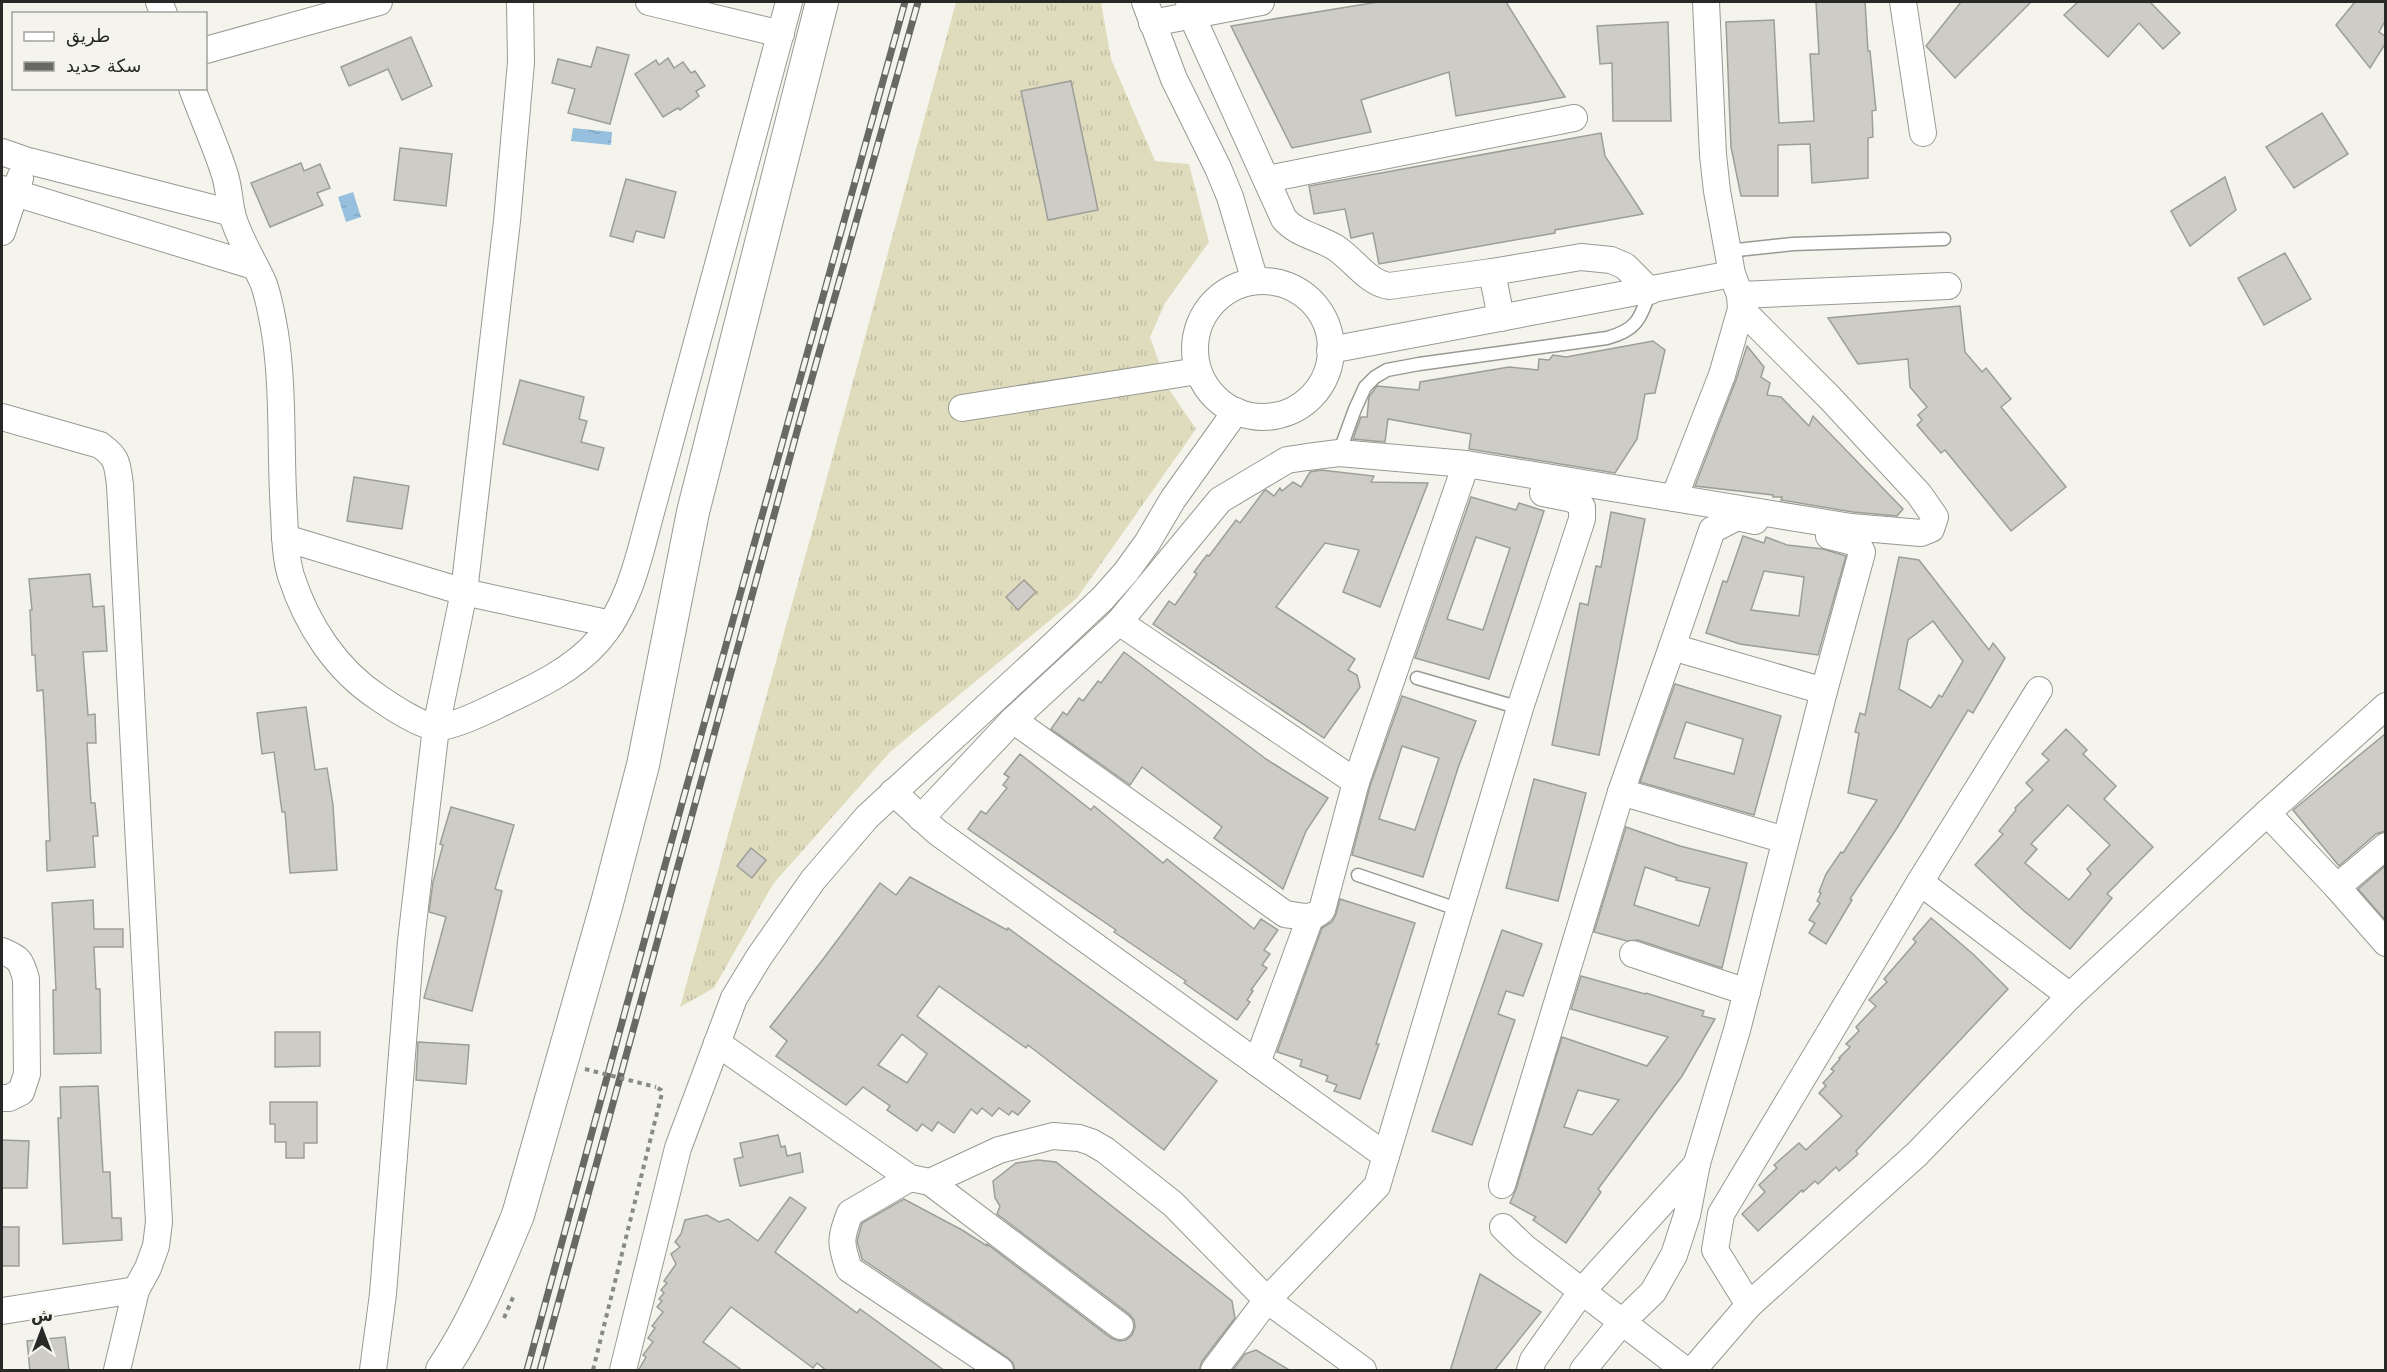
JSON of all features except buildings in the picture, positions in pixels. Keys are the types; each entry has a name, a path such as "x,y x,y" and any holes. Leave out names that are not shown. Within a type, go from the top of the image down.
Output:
{"street":[{"path":"207,50 379,2"},
{"path":"373,1371 382,1294 411,940 436,727 464,592 507,221 521,62 520,2"},
{"path":"649,2 781,34"},
{"path":"193,90 225,173 232,213 264,284 274,333 279,375 285,538 291,574 319,637 337,662 370,692 404,714 436,727 464,720 537,686 575,661 598,642 611,624 630,585 789,2"},
{"path":"442,1371 457,1348 518,1215 607,903 643,765 693,512 822,2"},
{"path":"1255,281 1230,197 1174,79 1148,12 1261,2"},
{"path":"1674,498 1722,375 1735,282 1713,155 1706,2"},
{"path":"1903,2 1923,134"},
{"path":"1190,8 1267,179 1279,211 1290,226 1334,247 1383,285 1492,272 1581,256 1596,257 1624,266 1650,291"},
{"path":"1267,179 1574,118"},
{"path":"2,152 232,213"},
{"path":"2,232 8,191 26,160"},
{"path":"8,191 254,266"},
{"path":"1492,272 1501,318"},
{"path":"1255,281 1280,283 1308,299 1321,313 1326,325 1330,350 1329,365 1323,378 1305,401 1293,409 1265,416 1236,411 1209,391 1198,371 1195,341 1198,327 1214,301 1226,291 1255,281"},
{"path":"921,818 1013,720 1119,622 1220,500 1287,460 1339,453 1674,498 1851,527 1921,533 1930,529 1935,517 1919,494 1830,398 1735,282"},
{"path":"1330,350 1650,291 1735,282 1948,286"},
{"path":"962,408 1198,371"},
{"path":"623,1371 678,1148 734,998 759,957 813,880 867,817 1103,598 1133,562 1173,499 1236,411"},
{"path":"2,417 100,445 113,454 118,467 159,1222 156,1246 148,1268 136,1290 117,1371"},
{"path":"1214,1371 1267,1300 1377,1185 1520,708 1582,519 1582,507 1576,501 1464,471"},
{"path":"1013,720 1285,914 1310,918 1316,916 1322,910 1356,782 1464,471"},
{"path":"1502,1185 1621,792 1712,530 1737,517 1857,543 1862,552 1746,992 1697,1163 1687,1215 1674,1255 1653,1292 1622,1322 1583,1371"},
{"path":"285,538 464,592 611,624"},
{"path":"1119,622 1356,782"},
{"path":"1672,647 1824,691"},
{"path":"1749,1305 1715,1250 1721,1214 1920,882 2039,690"},
{"path":"1693,1371 1749,1305 1917,1154 2070,996 2385,706"},
{"path":"892,792 937,832 1386,1156"},
{"path":"1621,792 1785,840"},
{"path":"2267,813 2337,886 2385,943"},
{"path":"2337,886 2385,846"},
{"path":"1920,882 2070,996"},
{"path":"1257,1063 1310,918"},
{"path":"2,951 17,957 26,979 27,1074 21,1092 9,1098 2,1098"},
{"path":"1633,954 1746,992"},
{"path":"717,1043 920,1180 1120,1326"},
{"path":"1000,1371 849,1269 841,1247 842,1237 850,1213 920,1180 999,1150 1053,1136 1079,1138 1105,1150 1173,1204 1267,1300 1363,1371"},
{"path":"1530,1371 1533,1360 1582,1292 1697,1163"},
{"path":"1503,1227 1524,1247 1685,1371"},
{"path":"2,1311 136,1290"}],"lane":[{"path":"1735,282 1793,244 1944,239"},
{"path":"1339,453 1354,409 1365,387 1387,370 1623,334 1635,326 1650,291"},
{"path":"1417,678 1520,708"},
{"path":"1358,875 1460,910"}],"path":[{"path":"585,1069 656,1087 661,1089 662,1094 593,1371"}],"green space":[{"path":"956,2 1101,2 1111,59 1155,161 1189,164 1209,242 1165,303 1150,337 1168,388 1196,429 1077,598 890,752 773,884 714,988 680,1007 817,514"}],"water":[{"path":"573,128 612,132 611,145 571,141"},
{"path":"353,192 361,217 346,222 338,197"}],"railway":[{"path":"527,1370 905,2"},
{"path":"540,1370 799,424 918,2"}]}
